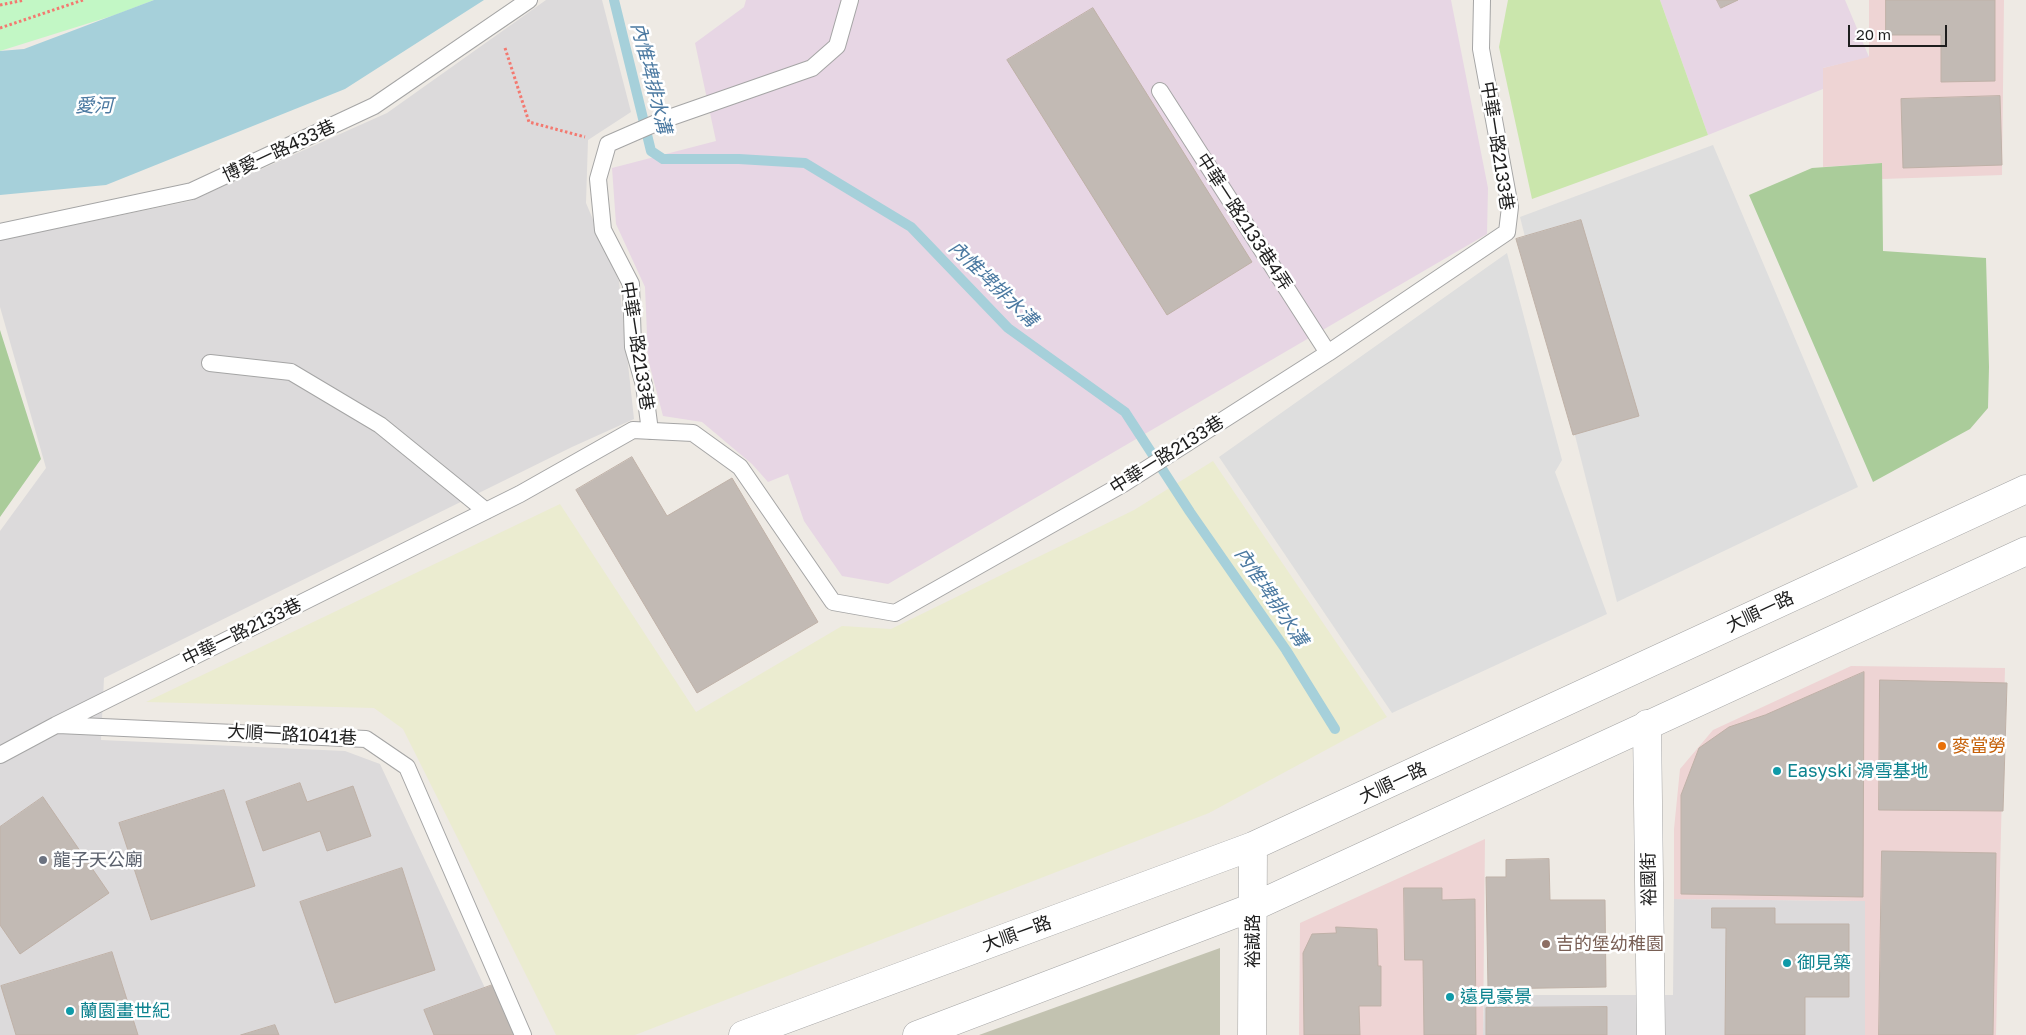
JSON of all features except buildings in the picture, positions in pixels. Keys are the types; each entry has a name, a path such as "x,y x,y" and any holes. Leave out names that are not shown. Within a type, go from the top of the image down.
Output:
{"street":[{"name":"大順一路","path":"743,1035 1253,846 2026,489"},
{"path":"917,1035 1253,907 2026,551"},
{"name":"裕國街","path":"1647,724 1651,1035"},
{"name":"裕誠路","path":"1252,1035 1253,846"}],"lane":[{"name":"博愛一路433巷","path":"0,232 192,192 374,106 497,24 529,0"},
{"path":"608,144 663,120 812,68 837,46 850,0"},
{"name":"中華一路2133巷","path":"0,755 56,725 486,511 633,430 693,433 740,467 833,602 896,613 1144,470 1328,353 1507,232 1510,207 1481,49 1482,0"},
{"name":"中華一路2133巷4弄","path":"1160,91 1328,353"},
{"name":"中華一路2133巷","path":"608,144 598,179 602,230 631,284 634,347 644,385 650,431"},
{"path":"210,363 291,372 380,425 486,511"},
{"name":"大順一路1041巷","path":"56,725 366,739 406,767 523,1035"}],"path":[{"path":"0,5 24,0"},
{"path":"0,28 83,0"},
{"path":"497,24 529,122 608,144"}],"shaded area":[{"path":"546,0 602,0 631,112 588,140 586,203 619,281 634,419 572,447 104,678 101,740 345,751 380,764 507,1035 0,1035 0,531 46,468 0,307 0,240 190,201 387,113"},
{"path":"746,0 1451,0 1488,188 1487,234 888,584 842,576 804,521 788,474 768,482 752,464 702,422 663,416 648,359 645,287 616,224 612,168 716,141 695,43 744,7"},
{"path":"1660,0 1845,0 1869,57 1823,68 1823,89 1708,135"},
{"path":"1869,0 2004,0 2002,175 1882,179 1881,163 1823,167 1823,68 1869,56"},
{"path":"1713,145 1858,487 1617,602 1520,217"},
{"path":"1507,253 1562,460 1555,472 1607,614 1392,713 1219,457"},
{"path":"1213,461 1387,717 1209,813 635,1035 556,1035 403,729 374,708 146,702 560,504 696,712 842,626 891,629 1134,510"},
{"path":"1851,666 2005,668 1996,1035 1865,1035 1865,901 1674,899 1674,829 1680,769 1713,730"},
{"path":"1485,839 1483,1035 1299,1035 1300,923"},
{"path":"1674,899 1865,901 1865,1035 1483,1035 1484,995 1673,995"},
{"path":"1220,948 1220,1035 979,1035"}],"green space":[{"path":"0,0 154,0 115,15 0,51"},
{"path":"1508,0 1660,0 1708,135 1532,199 1499,47"},
{"path":"1882,163 1883,251 1986,258 1989,367 1988,408 1970,429 1873,482 1749,195 1812,168"},
{"path":"0,330 41,459 0,517"}],"water":[{"name":"愛河","path":"154,0 484,0 345,89 106,185 0,195 0,51 24,49"}],"waterway":[{"name":"內惟埤排水溝","path":"614,0 651,151 663,159 739,159 805,163 911,227 1008,328 1125,412 1190,512 1286,650 1335,729"}],"place":[{"name":"麥當勞","path":"1942,746"},
{"name":"Easyski 滑雪基地","path":"1777,771"},
{"name":"龍子天公廟","path":"43,860"},
{"name":"吉的堡幼稚園","path":"1546,944"},
{"name":"御見築","path":"1787,963"},
{"name":"遠見豪景","path":"1450,997"},
{"name":"蘭園畫世紀","path":"70,1011"}]}
